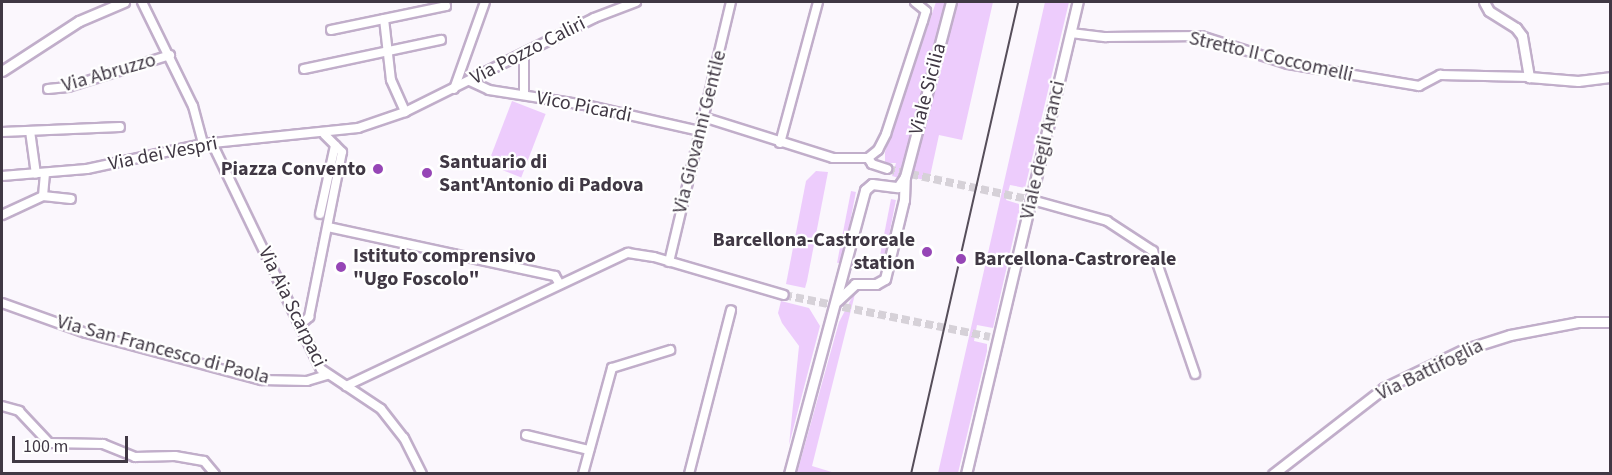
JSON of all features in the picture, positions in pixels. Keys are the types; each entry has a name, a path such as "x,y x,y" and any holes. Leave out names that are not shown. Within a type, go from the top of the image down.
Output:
{"street":[{"path":"2,71 79,21 124,2"},
{"path":"142,2 170,55 193,106 203,144"},
{"path":"331,30 446,6 445,2"},
{"path":"324,134 358,128 405,112 454,89 485,2"},
{"name":"Via Pozzo Caliri","path":"454,89 594,18 636,2"},
{"name":"Via Giovanni Gentile","path":"669,262 731,2"},
{"path":"780,143 818,2"},
{"path":"703,117 833,158 868,158 878,150 886,134 926,11 915,2"},
{"name":"Viale Sicilia","path":"837,302 855,284 876,284 885,279 904,197 905,177 951,2"},
{"name":"Viale degli Aranci","path":"966,474 1000,339 1078,2"},
{"path":"1484,2 1489,11 1516,28 1522,36 1529,77"},
{"path":"384,19 391,80 405,112"},
{"name":"Stretto II Coccomelli","path":"1071,33 1106,37 1201,36 1288,64 1419,86 1440,75 1529,77 1578,81 1611,77"},
{"path":"304,69 441,40"},
{"path":"524,54 525,95"},
{"name":"Via Abruzzo","path":"48,89 68,87 170,55"},
{"name":"Vico Picardi","path":"470,81 489,90 585,105 699,131"},
{"path":"2,132 120,127"},
{"path":"30,131 43,196"},
{"path":"301,324 309,317 342,153 324,134"},
{"name":"Via dei Vespri","path":"2,177 40,174 203,144 324,134"},
{"name":"Via Aia Scarpaci","path":"212,143 327,375 375,404 389,418 422,474"},
{"path":"320,214 335,146"},
{"path":"868,158 872,164 887,169"},
{"name":"Viale Sicilia","path":"896,188 905,177"},
{"path":"789,474 837,302 865,188 872,184 896,188 904,197"},
{"path":"2,215 43,196 71,199"},
{"path":"1032,200 1107,221 1153,251 1195,374"},
{"path":"328,227 555,276 559,283"},
{"path":"346,386 559,283 628,253 669,262 784,295"},
{"name":"Via San Francesco di Paola","path":"2,303 86,333 262,380 307,381 327,375"},
{"path":"689,474 731,310"},
{"name":"Via Battifoglia","path":"1273,474 1384,388 1463,350 1510,335 1578,322 1609,319"},
{"path":"990,337 1000,339"},
{"path":"583,474 612,368 670,350"},
{"path":"2,406 19,411 49,443 104,444 135,457 175,456 204,461 216,474"},
{"path":"526,435 589,450"}],"shaded area":[{"path":"936,2 945,2 899,178 892,176 896,163 885,163 885,152"},
{"path":"957,2 993,2 962,140 939,135 929,181 911,177"},
{"path":"1045,2 1069,2 1025,188 1010,185 1006,200 1019,204 1019,213 993,328 977,325 974,341 987,344 987,351 958,473 938,473"},
{"path":"512,101 546,114 521,177 488,164"},
{"path":"816,171 828,172 805,288 786,284 806,181"},
{"path":"851,191 856,192 842,264 837,263"},
{"path":"891,199 896,200 882,272 877,271"},
{"path":"856,290 812,466 835,473 797,473 839,322"},
{"path":"781,301 809,308 820,326 789,445 799,346 782,323 778,313"}],"tunnel":[{"path":"887,169 1032,200"},
{"path":"784,295 990,337"}],"railway":[{"path":"911,474 1018,2"}],"place":[{"name":"Piazza Convento","path":"378,169"},
{"name":"Santuario di Sant'Antonio di Padova","path":"427,173"},
{"name":"Barcellona-Castroreale station","path":"927,252"},
{"name":"Barcellona-Castroreale","path":"961,259"},
{"name":"Istituto comprensivo \"Ugo Foscolo\"","path":"341,267"}]}
